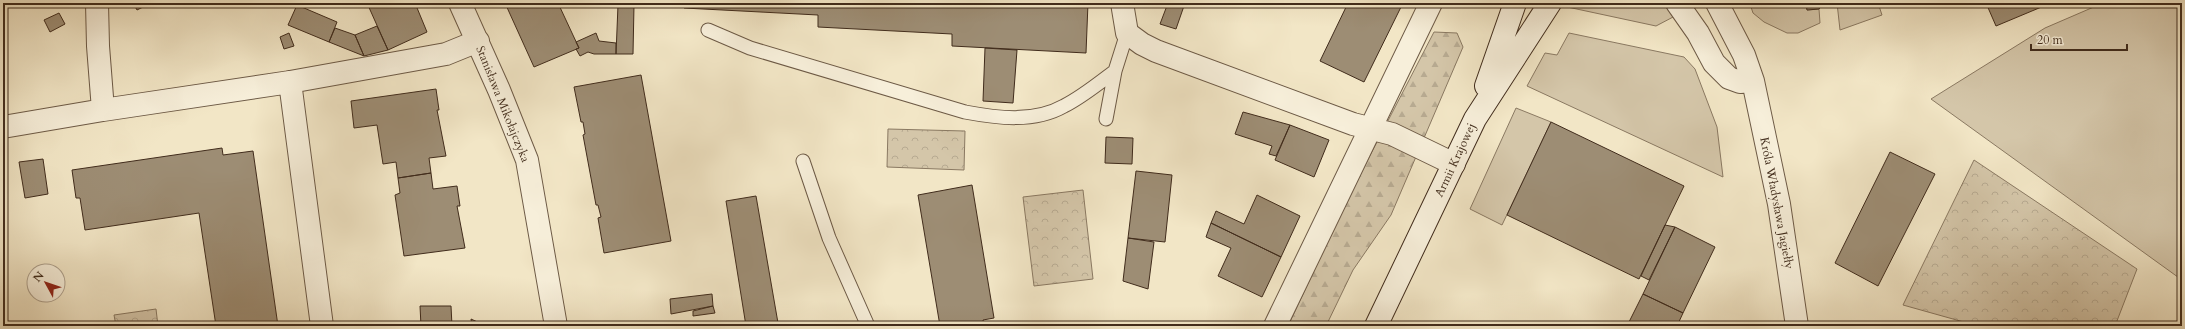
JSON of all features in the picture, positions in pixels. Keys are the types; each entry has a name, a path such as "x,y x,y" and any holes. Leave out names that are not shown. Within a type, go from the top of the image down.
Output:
{"street":[{"path":"97,3 98,46 103,110"},
{"name":"Stanisława Mikołajczyka","path":"460,3 499,90 526,160 556,326"},
{"path":"1122,3 1127,33 1142,44 1156,51 1353,124 1392,134 1454,164"},
{"path":"1275,326 1431,3"},
{"path":"1475,119 1515,3"},
{"name":"Armii Krajowej","path":"1376,326 1475,119 1550,3"},
{"path":"1677,3 1698,33 1714,63 1729,78 1740,82 1752,81"},
{"name":"Króla Władysława Jagiełły","path":"1717,3 1744,55 1752,81 1779,204 1797,326"},
{"path":"3,127 103,110 290,82 446,54 478,41"},
{"path":"290,82 322,326"}],"lane":[{"path":"708,30 750,48 965,112 994,117 1024,118 1064,107 1115,71"},
{"path":"1106,119 1115,71 1127,33"},
{"path":"803,161 829,238 868,326"}],"green space":[{"path":"1560,3 1662,3 1675,16 1656,26 1558,5"},
{"path":"1806,3 1807,10 1819,9 1820,23 1798,33 1787,33 1764,22 1753,13 1750,4"},
{"path":"1837,3 1878,3 1882,15 1840,30"},
{"path":"2103,3 2182,3 2182,280 1931,99 2045,28"},
{"path":"1434,32 1457,33 1463,47 1391,215 1353,270 1326,326 1288,326 1351,192"},
{"path":"1569,33 1684,57 1695,69 1717,127 1723,177 1527,86 1545,53 1557,55"},
{"path":"1516,108 1551,122 1502,225 1470,209"},
{"path":"888,129 965,131 964,170 887,167"},
{"path":"1974,160 2137,269 2115,326 1978,326 1903,305"},
{"path":"1083,190 1093,279 1034,286 1023,197"},
{"path":"156,309 158,326 116,326 114,315"}],"building":[{"path":"133,3 151,3 137,10"},
{"path":"367,3 415,3 427,32 388,50"},
{"path":"505,3 558,3 579,48 534,67"},
{"path":"684,3 1088,3 1086,53 952,46 952,34 818,27 818,15 684,8"},
{"path":"1168,3 1185,3 1176,29 1160,24"},
{"path":"1348,3 1399,3 1402,5 1364,82 1320,61"},
{"path":"1806,3 1824,3 1819,9 1807,10"},
{"path":"1986,3 2051,3 1996,26"},
{"path":"297,5 337,22 329,42 288,25"},
{"path":"618,5 634,5 633,54 616,54"},
{"path":"59,13 65,24 50,32 44,20"},
{"path":"377,26 388,50 364,56 355,35"},
{"path":"335,28 355,35 364,56 329,42"},
{"path":"289,33 294,46 284,49 280,37"},
{"path":"596,33 599,41 616,43 616,54 594,54 588,52 580,56 576,49 579,48 576,42"},
{"path":"985,48 1017,50 1013,103 983,101"},
{"path":"641,75 671,241 604,253 598,218 601,217 598,205 596,205 583,135 585,134 583,122 581,122 574,87"},
{"path":"436,89 439,110 437,110 446,156 429,158 431,173 398,178 396,162 383,164 377,125 354,128 351,101"},
{"path":"1243,112 1290,125 1276,156 1269,154 1272,146 1235,134"},
{"path":"1551,122 1684,186 1639,279 1507,215"},
{"path":"1290,125 1329,140 1314,177 1275,160"},
{"path":"1106,137 1133,138 1132,164 1105,163"},
{"path":"222,148 223,155 253,151 278,326 216,326 199,213 85,230 80,198 76,198 72,170"},
{"path":"1890,152 1935,174 1878,286 1835,263"},
{"path":"43,159 48,194 25,198 19,162"},
{"path":"1136,171 1172,175 1165,242 1128,238"},
{"path":"431,173 433,189 457,186 460,206 457,206 465,248 404,256 395,195 400,193 398,178"},
{"path":"972,185 994,318 983,320 984,326 940,326 918,195"},
{"path":"1257,195 1300,216 1281,257 1211,223 1216,211 1244,224"},
{"path":"756,196 778,323 746,326 726,201"},
{"path":"1211,223 1281,257 1262,297 1218,276 1231,248 1206,237"},
{"path":"1665,225 1675,227 1649,280 1641,276"},
{"path":"1675,227 1715,247 1683,313 1643,294"},
{"path":"1128,238 1154,242 1148,289 1123,281"},
{"path":"712,294 713,306 671,314 670,299"},
{"path":"1643,294 1683,313 1677,326 1627,326"},
{"path":"420,306 451,306 452,326 421,326"},
{"path":"713,306 715,313 693,316 693,311"},
{"path":"471,319 486,326 472,326"}]}
